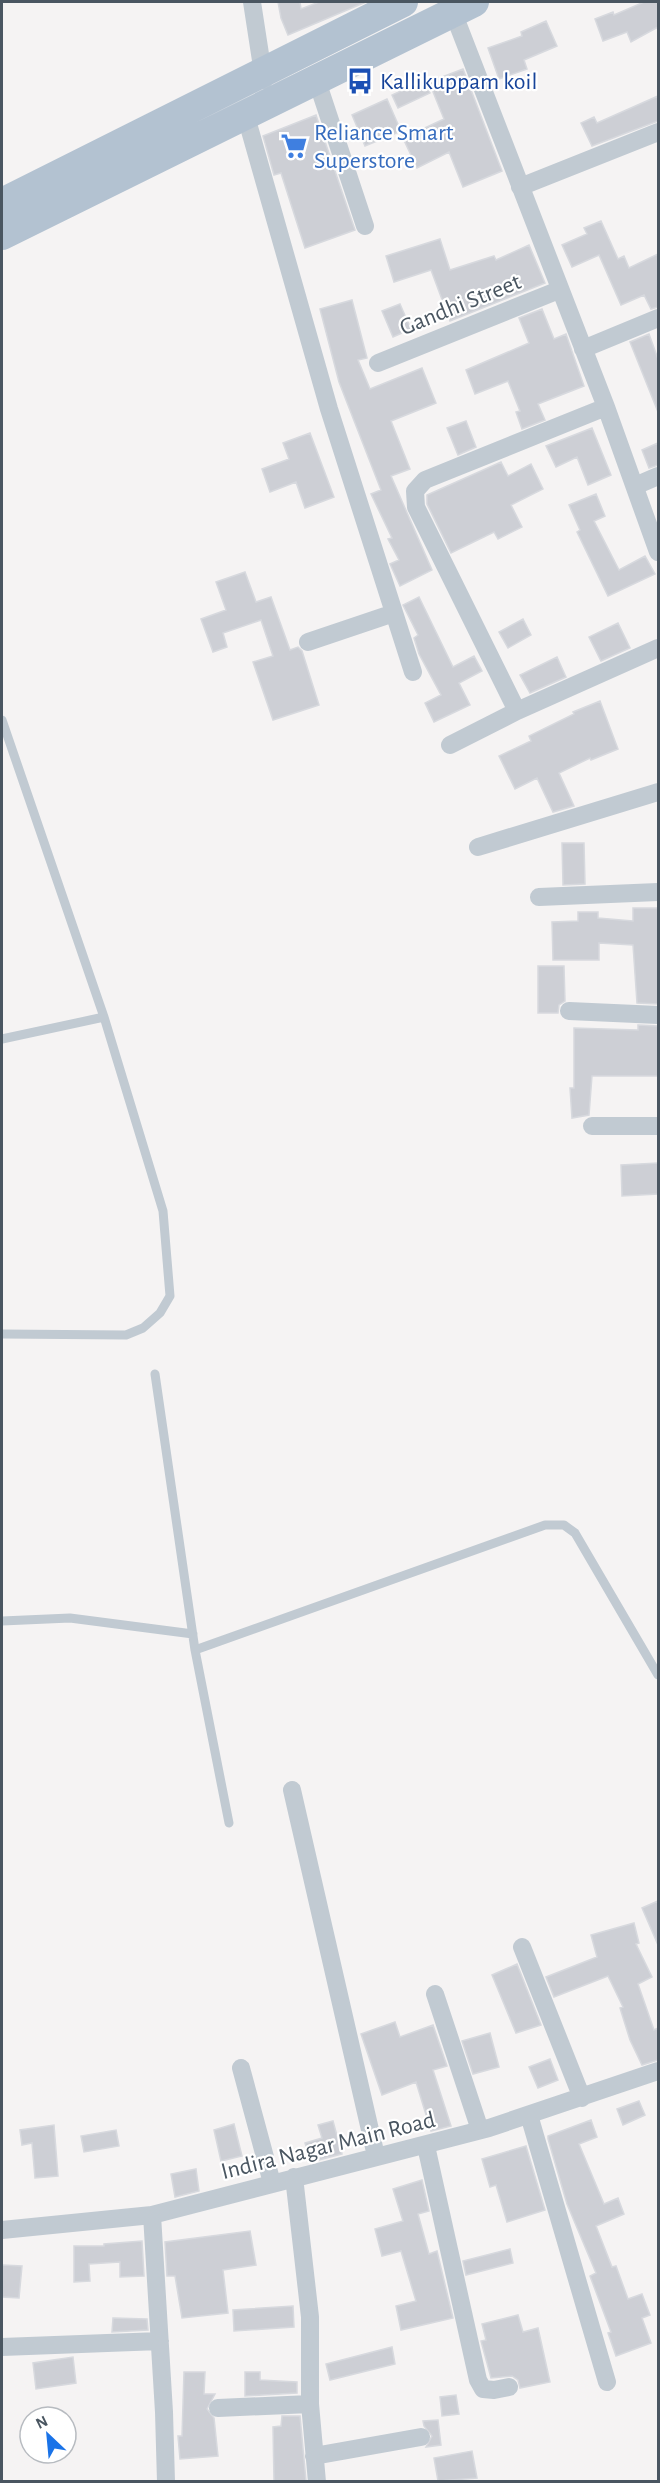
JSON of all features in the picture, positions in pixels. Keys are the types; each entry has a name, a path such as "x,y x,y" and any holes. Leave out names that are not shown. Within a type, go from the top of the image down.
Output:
{"main road":[{"path":"2,235 244,106 262,71 404,2"},
{"path":"2,203 316,78 463,7"}],"street":[{"path":"252,2 262,71 244,106 329,409 413,672"},
{"path":"463,7 520,187 606,407 658,552"},
{"path":"316,78 365,226"},
{"path":"520,187 658,132"},
{"name":"Gandhi Street","path":"378,363 559,290"},
{"path":"583,349 658,318"},
{"path":"517,711 416,507 415,491 425,480 606,407"},
{"path":"635,486 658,476"},
{"path":"308,642 394,613"},
{"path":"450,745 517,711 658,648"},
{"path":"478,847 658,792"},
{"path":"539,897 658,892"},
{"path":"569,1011 658,1015"},
{"path":"592,1126 658,1126"},
{"path":"292,1790 376,2156"},
{"path":"522,1947 582,2098"},
{"path":"435,1994 480,2130"},
{"path":"241,2068 272,2183"},
{"name":"Indira Nagar Main Road","path":"2,2230 152,2215 376,2156 426,2146 582,2098 658,2071"},
{"path":"529,2115 607,2382"},
{"path":"426,2146 478,2380 483,2389 494,2390 509,2387"},
{"path":"294,2177 310,2317 310,2404 317,2481"},
{"path":"152,2215 166,2481"},
{"path":"2,2347 160,2341"},
{"path":"218,2408 310,2404"},
{"path":"314,2456 421,2438"}],"lane":[{"path":"2,720 104,1017 163,1211 170,1296 160,1313 143,1328 126,1335 2,1334"},
{"path":"2,1039 104,1017"},
{"path":"155,1374 195,1650 229,1823"},
{"path":"195,1650 545,1525 564,1525 575,1533 658,1675"},
{"path":"2,1622 70,1618 193,1634"}],"building":[{"path":"278,2 300,2 301,9 319,2 366,2 288,35"},
{"path":"644,2 658,2 658,27 631,42 627,32 603,41 595,19 613,12 614,15"},
{"path":"546,21 557,46 524,60 527,69 499,79 488,48 522,36 521,32"},
{"path":"463,69 502,171 463,187 449,152 417,168 403,138 444,119 429,82"},
{"path":"424,80 430,93 398,108 392,95"},
{"path":"658,96 658,121 592,146 581,123 594,117 597,123"},
{"path":"387,99 401,131 365,146 352,115"},
{"path":"316,115 355,230 305,248 281,173 274,175 263,136"},
{"path":"601,221 618,259 624,256 629,268 658,254 658,307 651,309 644,295 621,305 599,255 572,267 562,245 587,234 584,228"},
{"path":"440,239 450,270 494,256 496,260 529,245 545,283 450,321 431,270 394,282 386,256"},
{"path":"352,300 367,358 358,360 370,389 422,368 436,403 391,421 410,469 391,476 432,570 400,586 390,564 399,560 388,539 392,538 371,494 381,490 339,382 320,309"},
{"path":"400,304 411,329 393,337 382,311"},
{"path":"542,309 554,339 566,334 584,386 538,404 545,420 522,429 516,412 520,411 508,381 475,394 466,370 529,343 519,318"},
{"path":"649,334 658,359 658,412 630,342"},
{"path":"466,421 476,447 458,455 447,428"},
{"path":"592,428 611,475 588,485 577,457 556,467 546,446"},
{"path":"310,433 334,497 305,508 296,482 270,492 262,469 289,459 283,443"},
{"path":"658,443 658,465 649,468 642,450"},
{"path":"501,462 508,476 531,464 543,489 511,505 522,527 498,539 494,532 451,553 427,504 427,495"},
{"path":"596,494 605,516 594,521 619,570 645,556 655,574 608,596 577,532 580,530 569,505"},
{"path":"245,572 256,602 271,597 290,650 298,647 302,651 319,705 273,720 253,662 273,656 261,620 223,633 227,647 213,652 201,619 226,610 216,582"},
{"path":"419,597 453,667 474,656 482,671 459,683 470,705 434,722 425,703 441,695 419,654 414,638 418,635 403,605"},
{"path":"523,619 531,635 508,648 499,632"},
{"path":"618,623 630,648 601,661 589,637"},
{"path":"557,657 566,677 530,693 520,675"},
{"path":"600,701 618,749 591,760 590,758 559,773 574,806 553,812 537,778 515,789 499,756 531,741 529,736 574,714 573,712"},
{"path":"562,843 584,843 585,884 563,885"},
{"path":"633,908 658,908 658,1004 637,1003 633,945 599,943 599,960 553,960 552,922 578,921 578,912 598,912 598,918 633,921"},
{"path":"538,966 564,966 565,1001 559,1005 558,1013 538,1013"},
{"path":"638,1025 658,1026 658,1076 592,1076 589,1115 572,1118 570,1088 574,1088 574,1028 638,1030"},
{"path":"658,1163 658,1194 622,1196 621,1165"},
{"path":"658,1901 658,1945 642,1908"},
{"path":"634,1923 639,1943 636,1944 652,1977 638,1984 654,2030 658,2028 658,2060 642,2065 630,2040 620,2008 623,2007 608,1976 554,1997 546,1977 597,1957 591,1935"},
{"path":"517,1964 541,2025 516,2033 492,1975"},
{"path":"395,2022 400,2037 433,2025 447,2066 433,2070 451,2126 431,2131 416,2082 382,2095 361,2034"},
{"path":"490,2033 499,2067 473,2074 462,2041"},
{"path":"550,2059 558,2080 538,2088 529,2067"},
{"path":"639,2101 645,2115 623,2125 617,2109"},
{"path":"591,2120 597,2137 579,2144 604,2204 618,2198 624,2214 596,2226 612,2267 616,2266 628,2299 642,2294 650,2315 642,2318 651,2343 616,2356 608,2333 611,2332 590,2276 596,2273 567,2204 548,2139 548,2136"},
{"path":"333,2121 342,2154 311,2162 305,2143 322,2138 318,2125"},
{"path":"234,2124 242,2156 221,2161 214,2130"},
{"path":"54,2125 58,2176 35,2178 32,2143 22,2145 20,2130"},
{"path":"116,2130 119,2146 84,2152 81,2136"},
{"path":"526,2146 545,2210 507,2222 496,2185 490,2187 482,2159"},
{"path":"196,2169 199,2191 175,2197 171,2174"},
{"path":"422,2180 429,2211 418,2214 429,2254 437,2251 453,2318 401,2330 396,2306 416,2301 401,2251 382,2256 375,2229 403,2221 393,2189"},
{"path":"250,2231 256,2265 223,2270 228,2313 182,2318 175,2276 167,2276 165,2242"},
{"path":"142,2241 144,2276 120,2277 120,2262 89,2264 90,2281 74,2282 74,2246 104,2246 104,2244"},
{"path":"510,2249 513,2263 466,2275 463,2261"},
{"path":"2,2265 22,2266 19,2298 2,2297"},
{"path":"293,2306 294,2327 234,2331 233,2310"},
{"path":"518,2315 523,2332 538,2328 550,2382 520,2388 518,2380 512,2376 491,2378 481,2341 486,2340 482,2324"},
{"path":"113,2318 147,2319 148,2330 112,2332"},
{"path":"392,2347 395,2364 330,2380 326,2364"},
{"path":"73,2357 76,2383 36,2389 33,2363"},
{"path":"184,2372 205,2372 204,2394 215,2394 207,2409 214,2418 218,2456 180,2459 178,2436 182,2436"},
{"path":"245,2372 260,2372 260,2380 297,2382 297,2393 245,2396"},
{"path":"456,2395 459,2414 442,2416 440,2397"},
{"path":"282,2416 300,2416 306,2481 274,2481 273,2427 281,2426"},
{"path":"438,2420 441,2445 426,2447 432,2436 423,2421"},
{"path":"472,2451 477,2478 438,2481 434,2458"}],"place":[{"name":"Kallikuppam koil","path":"360,81"},
{"name":"Reliance Smart Superstore","path":"294,146"}]}
